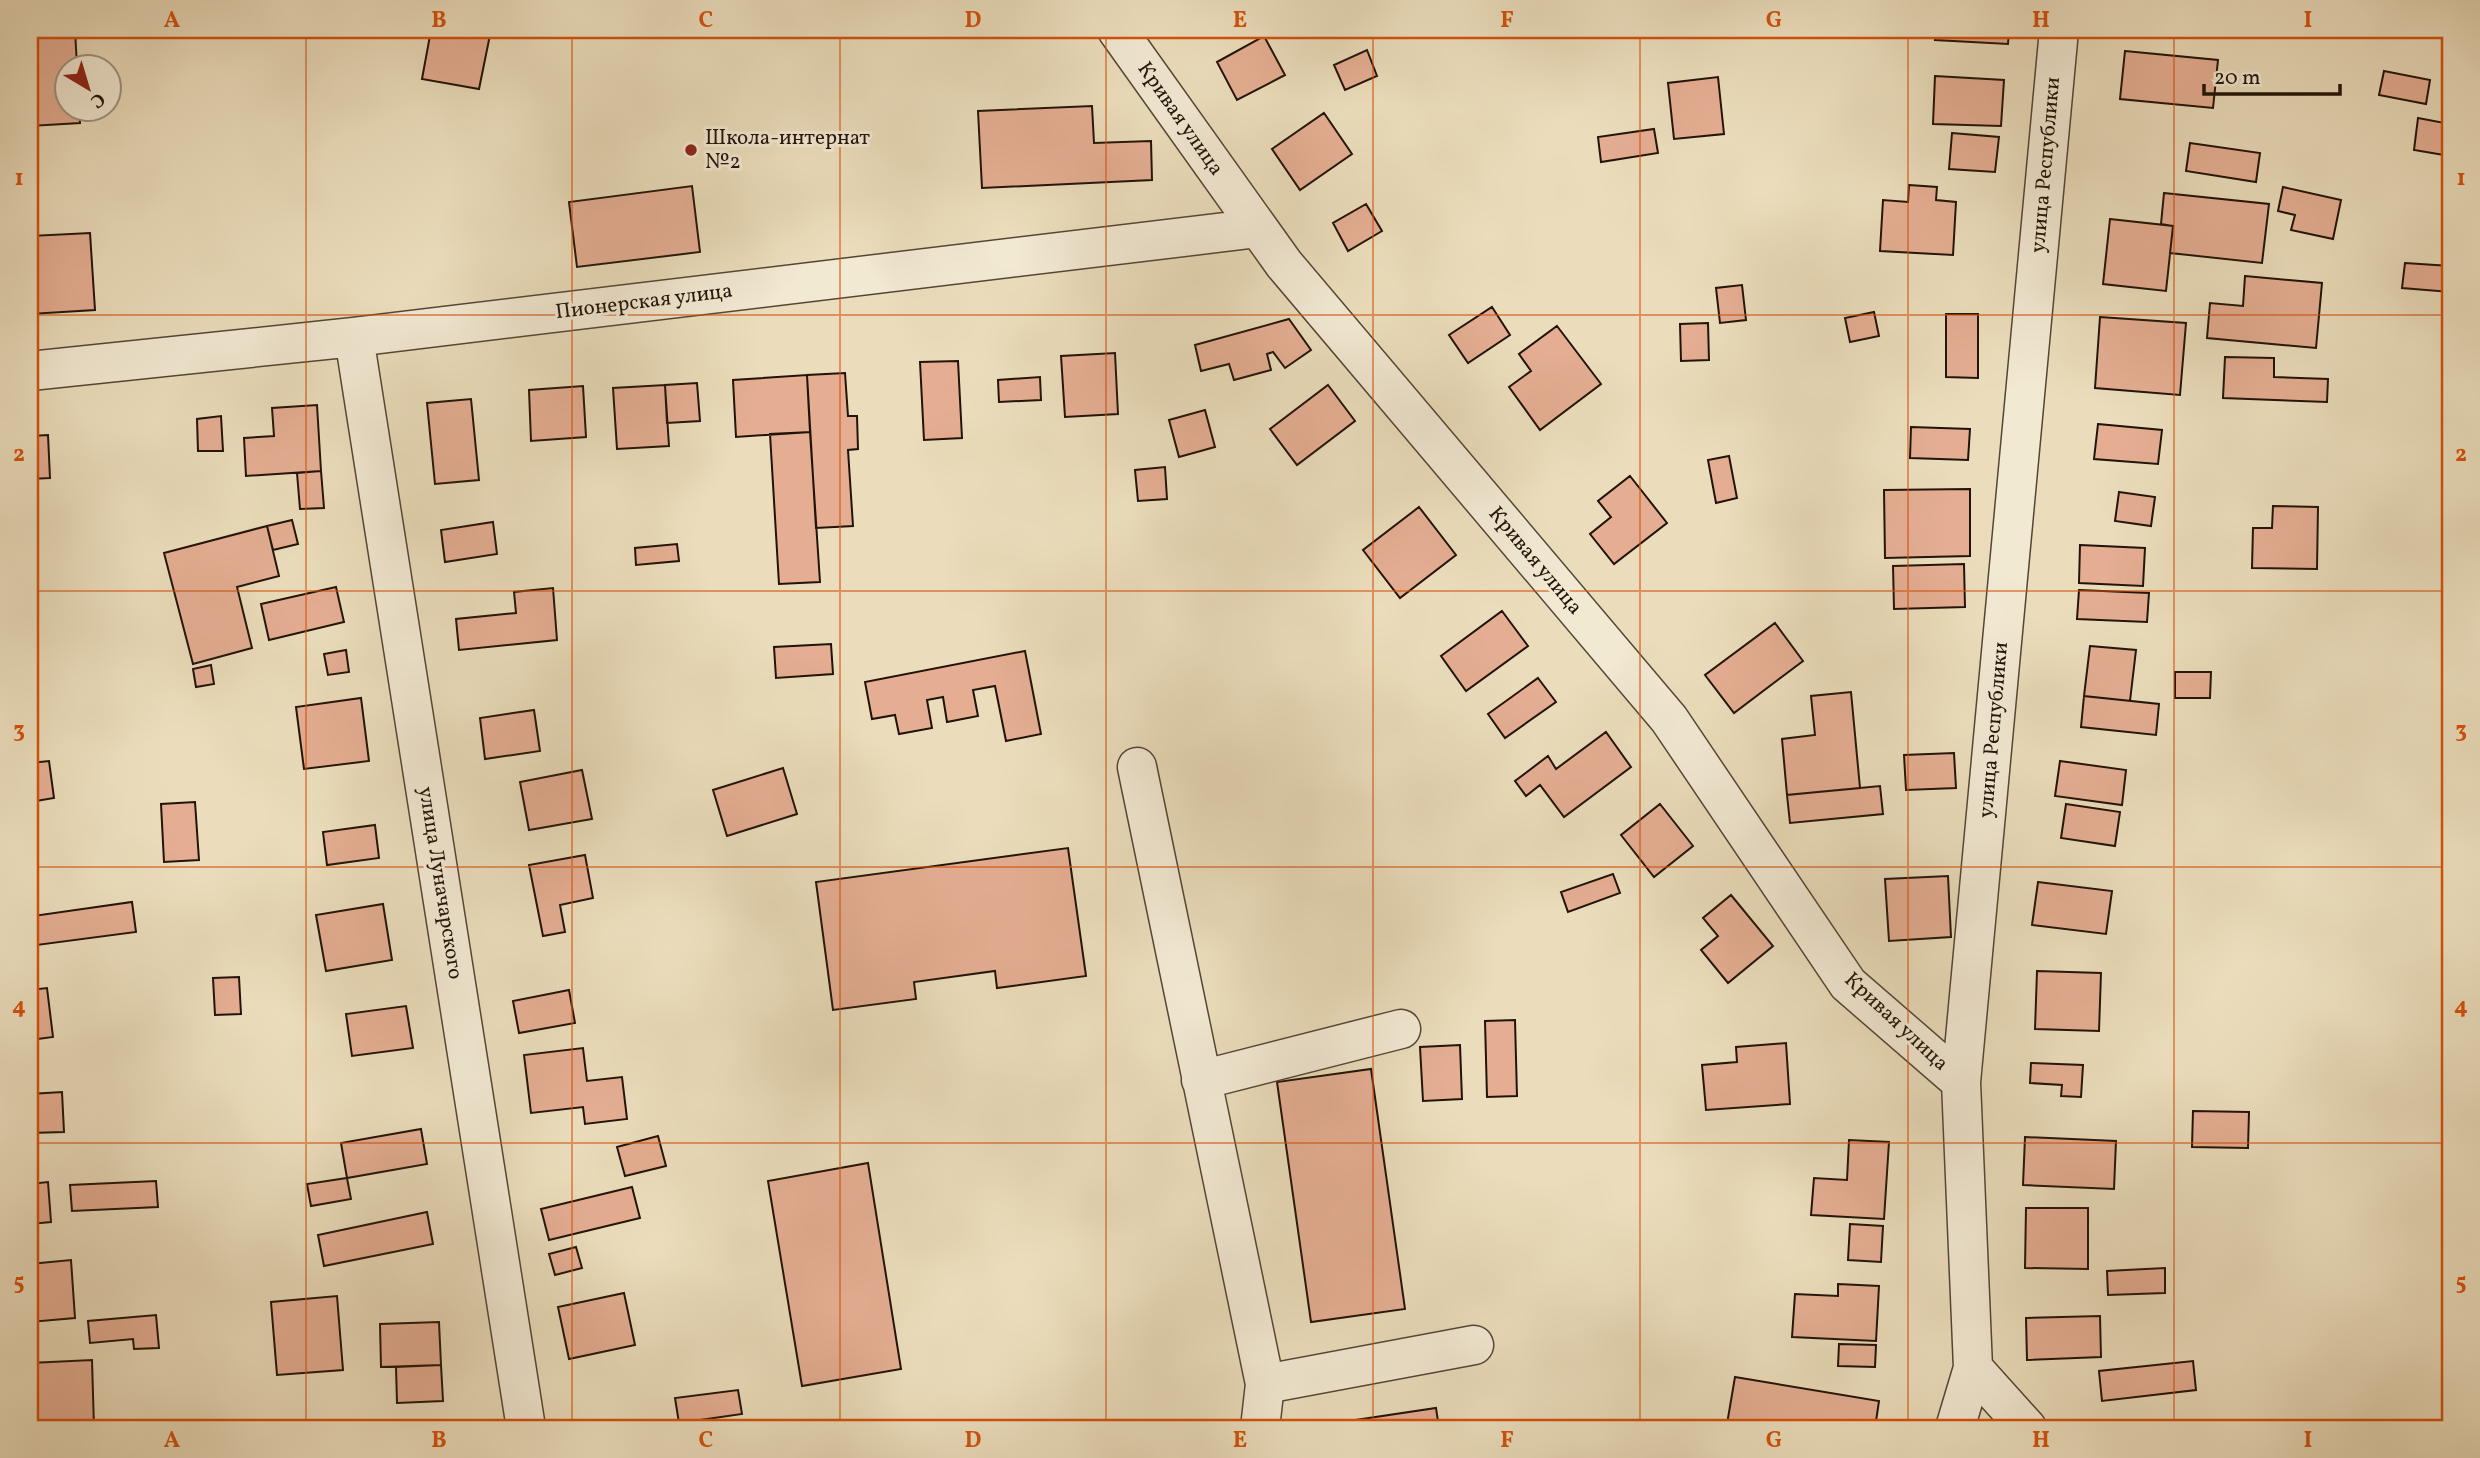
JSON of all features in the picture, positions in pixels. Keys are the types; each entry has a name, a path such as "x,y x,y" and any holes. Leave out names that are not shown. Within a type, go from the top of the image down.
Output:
{"street":[{"name":"Кривая улица","path":"1117,30 1284,264 1669,719 1848,984 1961,1082"},
{"name":"улица Республики","path":"1955,1428 1973,1368 1961,1082 2059,30"},
{"name":"Пионерская улица","path":"30,371 354,337 1258,228"},
{"name":"улица Луначарского","path":"354,337 526,1428"},
{"path":"1137,767 1265,1384 1260,1428"},
{"path":"1201,1080 1401,1029"},
{"path":"1265,1384 1474,1345"},
{"path":"1973,1368 2027,1428"}],"building":[{"path":"30,30 75,30 76,52 52,52 52,122 80,123 30,126"},
{"path":"431,30 491,30 479,89 422,79"},
{"path":"1936,30 2009,30 2008,44 1935,40"},
{"path":"1264,36 1285,75 1237,100 1217,62"},
{"path":"1367,50 1377,76 1345,90 1334,65"},
{"path":"2125,51 2218,60 2213,108 2120,99"},
{"path":"2384,71 2430,80 2426,104 2379,95"},
{"path":"1935,76 2004,80 2001,126 1933,124"},
{"path":"1718,77 1724,134 1674,139 1668,83"},
{"path":"1092,106 1094,143 1151,141 1152,180 982,188 978,111"},
{"path":"1324,113 1352,154 1300,190 1272,149"},
{"path":"2418,118 2450,124 2450,156 2414,150"},
{"path":"1654,129 1658,153 1601,162 1598,137"},
{"path":"1952,133 1999,137 1995,172 1949,169"},
{"path":"2190,143 2260,153 2256,182 2186,171"},
{"path":"1909,185 1937,187 1936,200 1956,202 1953,255 1880,251 1883,200 1908,202"},
{"path":"692,186 700,252 577,267 569,202"},
{"path":"2283,187 2341,200 2333,239 2291,230 2295,215 2278,211"},
{"path":"2164,193 2269,204 2262,263 2170,253 2173,226 2161,224"},
{"path":"30,204 31,236 90,233 95,310 30,314"},
{"path":"1366,204 1382,231 1348,251 1333,223"},
{"path":"2110,219 2173,226 2166,291 2103,284"},
{"path":"2405,263 2450,266 2450,292 2402,288"},
{"path":"2245,276 2322,283 2316,348 2207,338 2210,303 2243,306"},
{"path":"1742,285 1746,320 1720,323 1716,288"},
{"path":"1492,307 1510,335 1468,363 1449,335"},
{"path":"1874,312 1879,336 1850,342 1845,318"},
{"path":"1946,314 1978,314 1978,378 1946,377"},
{"path":"2100,317 2186,323 2180,395 2095,388"},
{"path":"1289,319 1311,350 1285,368 1273,352 1267,354 1271,370 1234,380 1229,364 1201,371 1195,345"},
{"path":"1708,323 1709,360 1681,361 1680,324"},
{"path":"1557,326 1601,384 1540,430 1509,387 1531,371 1519,354"},
{"path":"1115,353 1118,414 1065,417 1061,356"},
{"path":"2225,357 2274,358 2274,377 2328,379 2327,402 2223,398"},
{"path":"958,361 962,438 924,440 920,362"},
{"path":"845,373 848,416 857,416 858,449 848,450 853,526 816,528 807,375"},
{"path":"807,375 810,432 736,437 733,380"},
{"path":"1040,377 1041,400 999,402 998,380"},
{"path":"697,383 700,421 667,423 665,385"},
{"path":"665,385 669,446 617,449 613,388"},
{"path":"1328,385 1355,421 1297,465 1270,429"},
{"path":"583,386 586,437 531,441 529,390"},
{"path":"471,399 479,480 435,484 427,403"},
{"path":"317,405 321,471 246,476 244,438 274,436 272,408"},
{"path":"1205,410 1215,447 1179,457 1169,420"},
{"path":"221,416 223,451 198,451 197,419"},
{"path":"2098,424 2162,430 2158,464 2094,459"},
{"path":"1911,427 1970,429 1968,460 1910,458"},
{"path":"810,432 820,582 779,584 770,434"},
{"path":"48,435 50,478 30,479 30,436"},
{"path":"1729,456 1737,498 1716,503 1708,460"},
{"path":"1165,467 1167,499 1138,501 1135,470"},
{"path":"321,471 324,508 300,509 297,473"},
{"path":"1630,476 1667,523 1614,564 1590,534 1611,517 1598,501"},
{"path":"1970,489 1970,556 1885,558 1884,490"},
{"path":"2119,492 2155,497 2151,526 2115,521"},
{"path":"2273,506 2318,507 2317,569 2252,568 2253,528 2272,528"},
{"path":"1419,507 1456,555 1400,598 1363,550"},
{"path":"292,520 298,544 273,550 267,526"},
{"path":"493,522 497,554 445,562 441,530"},
{"path":"267,526 279,576 237,587 252,648 193,664 164,553"},
{"path":"677,544 679,561 636,565 635,548"},
{"path":"2080,545 2145,548 2143,586 2079,583"},
{"path":"1964,564 1965,607 1894,609 1893,566"},
{"path":"336,587 344,622 269,640 261,604"},
{"path":"553,588 557,640 459,650 456,619 516,613 514,592"},
{"path":"2079,590 2149,593 2147,622 2077,619"},
{"path":"1502,611 1528,646 1466,691 1441,656"},
{"path":"1775,623 1803,661 1734,713 1705,675"},
{"path":"831,644 833,674 776,678 774,647"},
{"path":"2090,646 2136,650 2130,701 2084,696"},
{"path":"346,650 349,672 328,675 324,654"},
{"path":"1025,651 1041,734 1006,741 995,686 973,690 978,716 947,722 943,697 927,700 932,728 899,734 895,715 872,719 865,682"},
{"path":"211,665 214,684 196,687 193,669"},
{"path":"2175,672 2211,672 2210,698 2175,698"},
{"path":"1538,678 1556,702 1505,738 1488,714"},
{"path":"1851,692 1860,788 1787,795 1782,739 1815,735 1811,696"},
{"path":"2084,696 2159,704 2156,735 2081,727"},
{"path":"361,698 369,761 304,769 296,707"},
{"path":"534,710 540,751 485,759 480,718"},
{"path":"1606,732 1631,767 1564,817 1540,785 1526,796 1515,781 1548,756 1556,769"},
{"path":"1954,753 1956,788 1906,790 1904,755"},
{"path":"49,761 54,798 30,802 30,763"},
{"path":"2060,761 2126,770 2122,805 2055,796"},
{"path":"783,768 797,814 727,836 713,790"},
{"path":"582,770 592,819 529,830 520,782"},
{"path":"1880,786 1883,814 1790,823 1787,795"},
{"path":"195,802 199,860 164,862 161,804"},
{"path":"1660,804 1693,846 1654,877 1621,835"},
{"path":"2066,804 2120,812 2115,846 2061,838"},
{"path":"375,825 379,858 327,865 323,832"},
{"path":"1068,848 1086,976 997,988 995,971 914,982 916,999 833,1010 816,882"},
{"path":"585,855 593,898 560,905 565,932 543,936 529,865"},
{"path":"1613,874 1620,893 1568,912 1561,892"},
{"path":"1948,876 1951,937 1889,941 1885,879"},
{"path":"2038,882 2112,891 2106,934 2032,925"},
{"path":"1731,895 1773,946 1728,983 1701,950 1718,936 1703,918"},
{"path":"132,902 136,932 37,945 33,916"},
{"path":"383,904 392,960 326,971 316,915"},
{"path":"2037,971 2101,973 2099,1031 2035,1029"},
{"path":"239,977 241,1014 215,1015 213,978"},
{"path":"47,988 53,1037 30,1040 30,990"},
{"path":"569,990 575,1023 519,1033 513,1001"},
{"path":"406,1006 413,1048 352,1056 346,1014"},
{"path":"1515,1020 1517,1096 1487,1097 1485,1021"},
{"path":"1786,1043 1790,1104 1706,1110 1702,1065 1737,1062 1736,1047"},
{"path":"1460,1045 1462,1099 1423,1101 1420,1047"},
{"path":"583,1048 587,1081 622,1077 627,1119 585,1124 583,1107 531,1113 524,1055"},
{"path":"2031,1063 2083,1065 2081,1097 2061,1096 2062,1085 2030,1083"},
{"path":"1371,1069 1405,1309 1311,1322 1277,1082"},
{"path":"62,1092 64,1132 30,1133 30,1094"},
{"path":"2193,1111 2249,1112 2248,1148 2192,1147"},
{"path":"421,1129 427,1164 347,1178 341,1143"},
{"path":"658,1136 666,1166 625,1176 617,1147"},
{"path":"2025,1137 2116,1141 2114,1189 2023,1185"},
{"path":"1849,1140 1889,1142 1884,1219 1811,1215 1814,1178 1847,1180"},
{"path":"868,1163 901,1369 802,1386 768,1181"},
{"path":"347,1178 351,1199 311,1206 307,1184"},
{"path":"156,1181 158,1207 72,1211 70,1185"},
{"path":"48,1182 51,1222 30,1224 30,1184"},
{"path":"632,1187 640,1218 549,1240 541,1209"},
{"path":"2026,1208 2088,1208 2088,1269 2025,1268"},
{"path":"427,1212 433,1244 324,1266 318,1235"},
{"path":"1850,1224 1883,1226 1881,1262 1848,1260"},
{"path":"576,1247 582,1268 555,1275 549,1254"},
{"path":"71,1260 75,1318 30,1322 30,1264"},
{"path":"2165,1268 2165,1293 2108,1295 2107,1271"},
{"path":"1838,1284 1879,1286 1876,1341 1792,1337 1795,1294 1838,1296"},
{"path":"624,1293 635,1345 569,1359 558,1307"},
{"path":"337,1296 343,1370 277,1375 271,1302"},
{"path":"156,1315 159,1348 134,1349 133,1339 90,1343 88,1321"},
{"path":"2100,1316 2101,1357 2027,1360 2026,1318"},
{"path":"439,1322 441,1365 381,1367 380,1324"},
{"path":"1839,1344 1876,1345 1875,1367 1838,1366"},
{"path":"92,1360 94,1428 30,1428 30,1363"},
{"path":"2193,1361 2196,1390 2102,1401 2099,1371"},
{"path":"441,1365 443,1401 397,1403 396,1367"},
{"path":"1735,1377 1879,1401 1875,1428 1751,1428 1727,1424"},
{"path":"738,1390 742,1414 679,1423 675,1398"},
{"path":"1436,1408 1439,1428 1302,1428"}],"place":[{"name":"Школа-интернат №2","path":"691,150"}]}
